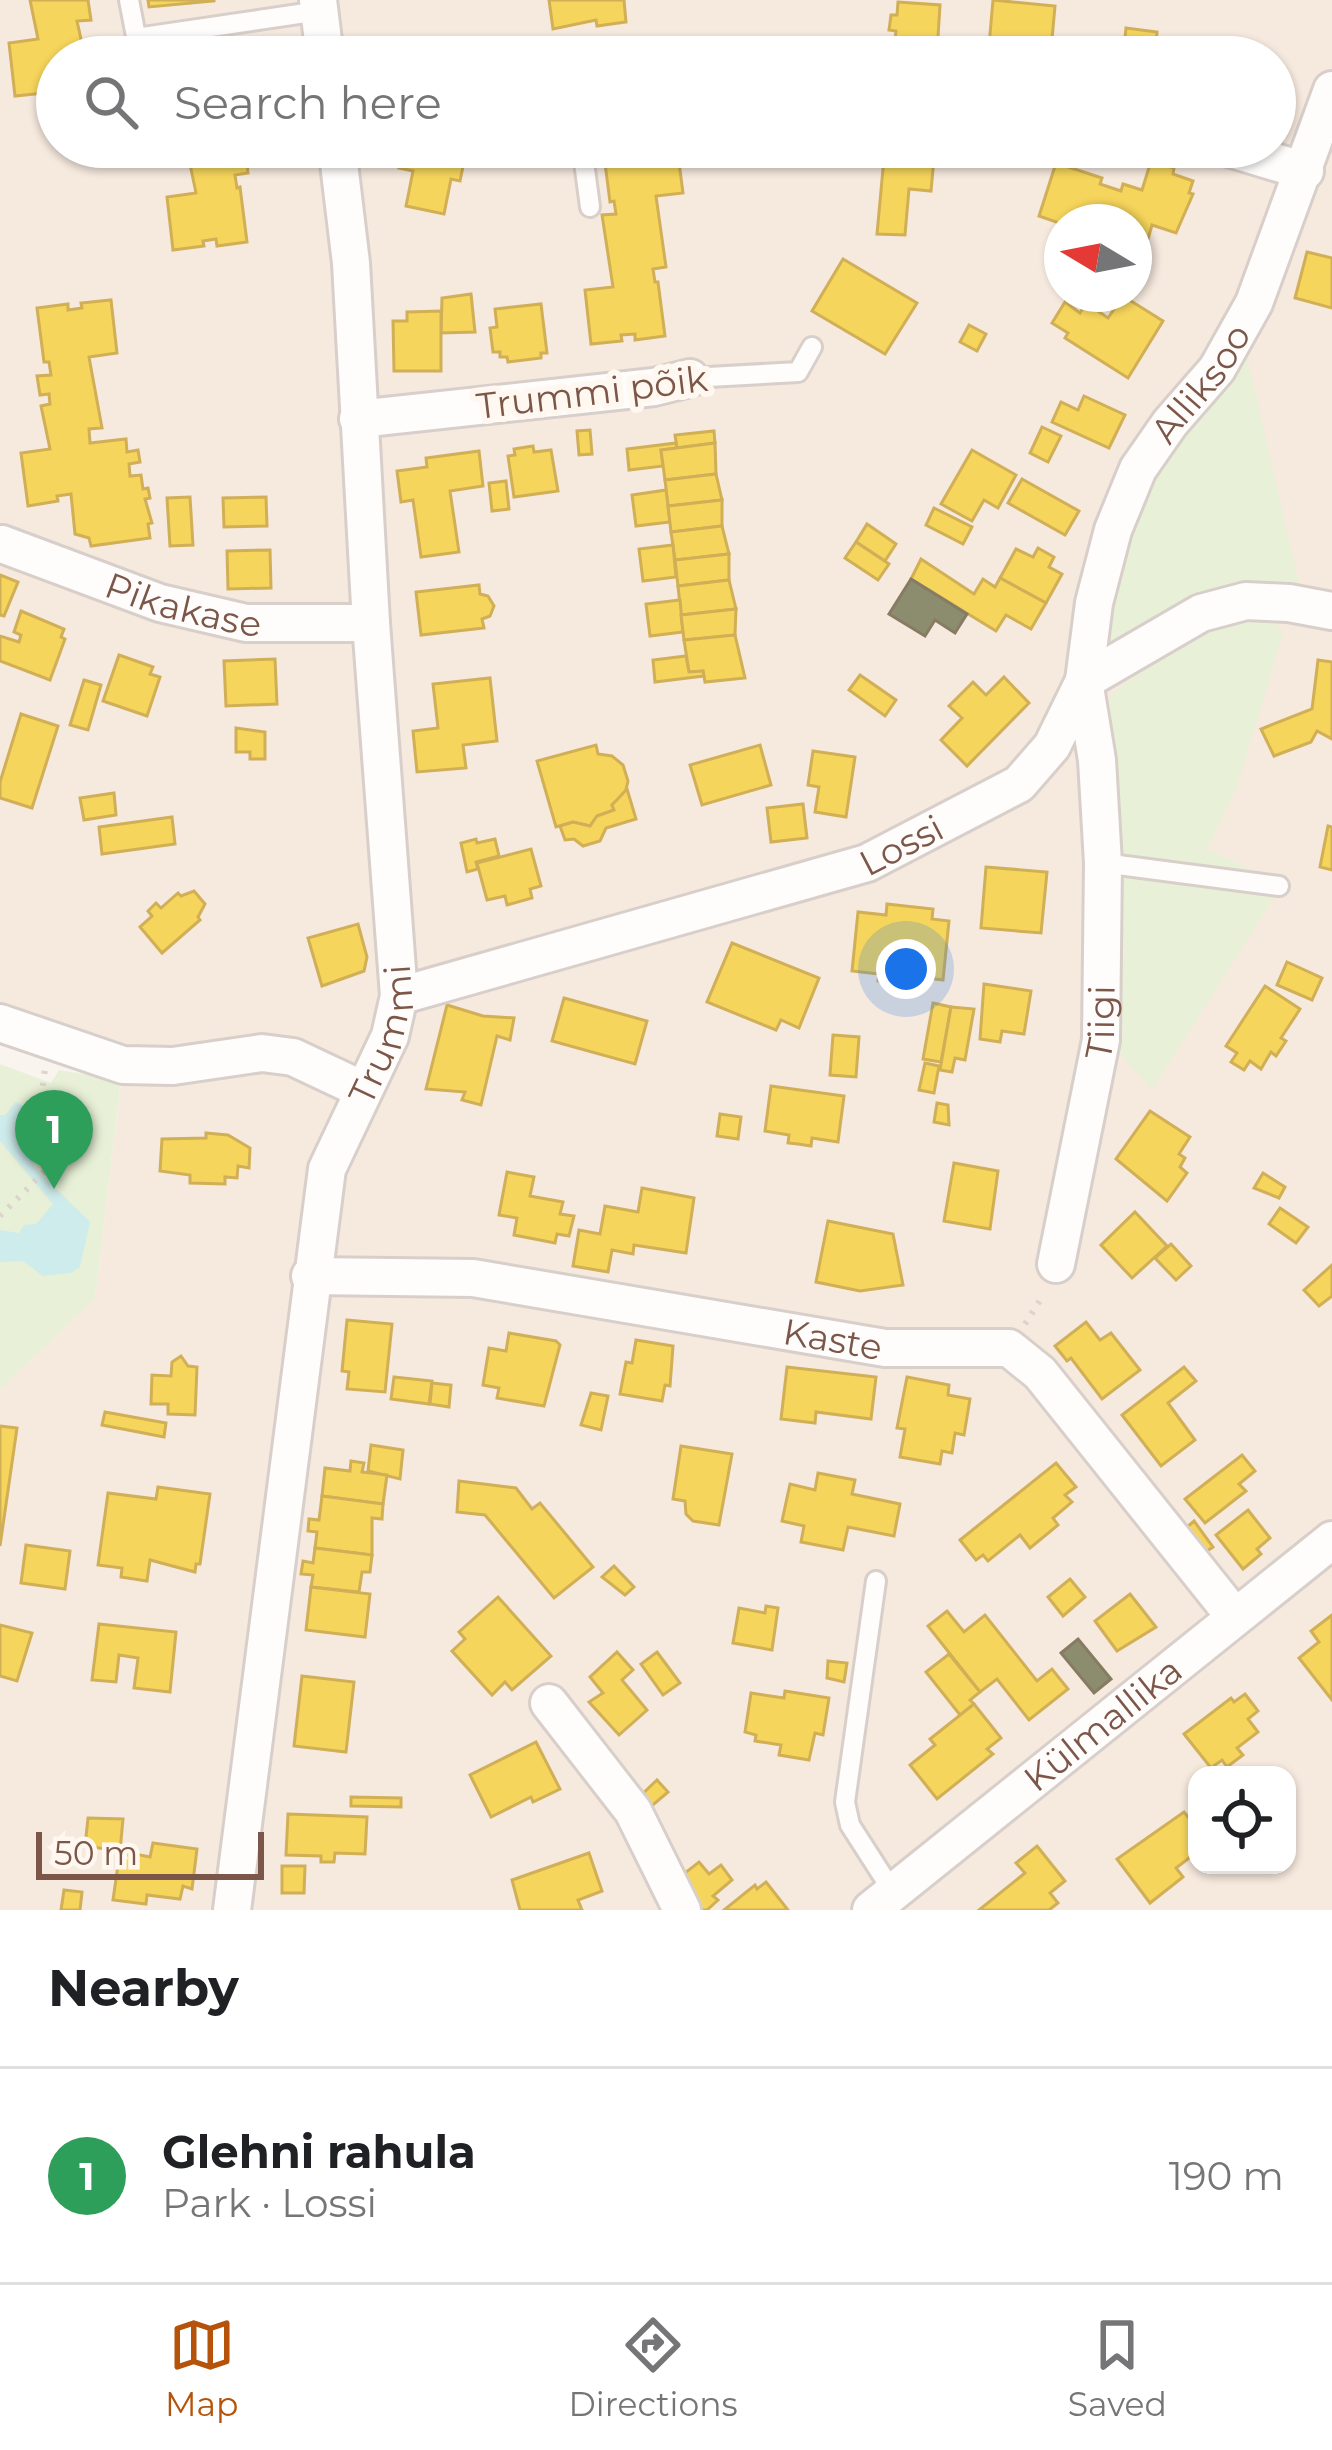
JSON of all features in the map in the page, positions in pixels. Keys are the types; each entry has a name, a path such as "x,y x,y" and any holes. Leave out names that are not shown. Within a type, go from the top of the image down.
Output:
{"street":[{"path":"318,6 322,36"},
{"name":"Alliksoo","path":"1084,681 1113,530 1138,469 1226,352 1254,302 1332,90"},
{"name":"Trummi","path":"232,1910 327,1169 390,1036 399,996 370,623 351,263 340,168"},
{"path":"1295,168 1305,171"},
{"name":"Trummi põik","path":"358,419 654,387 690,378"},
{"name":"Pikakase","path":"2,544 160,603 246,623 370,623"},
{"path":"1084,681 1201,613 1246,601 1332,610"},
{"name":"Tiigi","path":"1056,1264 1101,1040 1103,863 1097,760 1084,681"},
{"name":"Lossi","path":"399,996 867,863 1018,784 1052,746 1084,681"},
{"path":"0,1023 123,1065 173,1066 262,1053 293,1057 363,1090"},
{"name":"Kaste","path":"310,1276 473,1278 885,1348 1009,1348"},
{"path":"1009,1348 1040,1373 1235,1617"},
{"name":"Külmallika","path":"882,1901 1332,1540"},
{"path":"549,1703 633,1811 682,1910"}],"lane":[{"path":"129,0 136,36"},
{"path":"186,36 318,6"},
{"path":"585,168 590,207"},
{"name":"Trummi põik","path":"690,378 798,372 812,347"},
{"path":"1103,863 1279,886"},
{"path":"877,1581 845,1802 882,1901"}],"path":[{"path":"0,1216 57,1160 41,1099 41,1079 55,1043"},
{"path":"1009,1348 1047,1288 1056,1264"}],"shaded area":[{"path":"0,0 1332,0 1332,1910 0,1910 0,1390 95,1298 123,1066 0,1023"}],"green space":[{"path":"1244,344 1301,592 1107,646 1112,601 1142,481"},
{"path":"1273,619 1283,634 1236,789 1207,849 1271,879 1109,858 1104,750 1110,696 1152,661 1216,625"},
{"path":"1109,871 1278,891 1152,1090 1108,1041"},
{"path":"0,1064 51,1083 59,1070 121,1080 95,1298 0,1390"}],"water":[{"path":"16,1102 28,1112 24,1145 35,1168 90,1222 80,1267 71,1273 43,1276 23,1261 0,1262 0,1230 19,1233 24,1225 36,1224 53,1204 0,1141 0,1115"}],"building: Homes":[{"path":"30,0 88,0 91,20 77,21 80,36 37,36"},
{"path":"148,0 214,0 214,1 149,7"},
{"path":"549,0 624,0 626,22 597,26 596,20 553,29"},
{"path":"993,0 1055,6 1052,36 990,36"},
{"path":"898,2 940,5 938,36 895,36 896,31 889,30 891,15 897,15"},
{"path":"1126,28 1157,32 1157,36 1125,36"},
{"path":"36,39 36,94 15,96 9,43"},
{"path":"191,168 247,168 248,173 235,175 247,242 217,246 216,239 203,241 204,246 173,250 167,197 196,193"},
{"path":"399,168 463,168 460,181 451,179 444,214 406,206 413,171"},
{"path":"606,168 680,168 683,193 656,196 666,267 653,269 665,336 635,340 635,334 621,335 622,341 591,344 585,290 613,287 602,215 616,214 614,201 610,202"},
{"path":"883,168 933,168 931,191 909,189 905,235 877,234"},
{"path":"1054,168 1102,178 1100,184 1121,191 1123,184 1142,190 1149,168 1174,168 1173,174 1193,181 1189,193 1193,194 1176,233 1152,225 1152,204 1044,204 1044,218 1039,216"},
{"path":"1307,252 1332,258 1332,308 1295,298"},
{"path":"843,259 917,303 885,354 812,311"},
{"path":"471,294 475,332 441,333 442,298"},
{"path":"111,300 117,353 89,357 102,428 89,429 90,443 126,439 127,452 138,450 140,462 129,464 130,476 141,475 143,489 148,488 150,498 145,499 152,523 148,524 150,538 91,546 89,538 75,534 71,494 28,506 21,453 50,449 41,406 50,404 49,394 40,395 37,376 51,375 49,362 44,362 37,308 68,304 68,310 82,308 81,303"},
{"path":"541,304 547,353 508,362 500,352 493,352 490,328 497,327 495,309"},
{"path":"441,311 441,371 394,371 393,321 407,321 407,312"},
{"path":"1059,312 1099,312 1108,318 1112,312 1149,312 1163,321 1128,378 1065,338 1068,333 1052,323"},
{"path":"969,325 986,334 977,351 960,342"},
{"path":"1084,396 1125,415 1109,448 1052,422 1061,402 1078,410"},
{"path":"1042,427 1061,436 1048,462 1030,453"},
{"path":"590,430 592,454 579,455 577,431"},
{"path":"714,431 715,443 677,448 675,435"},
{"path":"676,443 677,448 661,450 663,466 629,470 627,449"},
{"path":"715,443 716,474 665,480 661,450"},
{"path":"533,446 534,452 551,450 558,491 514,497 508,456 515,455 514,449"},
{"path":"972,450 1016,475 998,508 984,500 972,521 941,504"},
{"path":"479,451 483,486 450,491 459,552 421,557 413,500 401,502 397,471 427,467 426,458"},
{"path":"716,474 722,500 668,506 665,480"},
{"path":"1022,479 1079,511 1065,535 1008,503"},
{"path":"506,481 509,509 492,511 489,483"},
{"path":"666,490 670,522 636,526 632,495"},
{"path":"190,497 193,545 170,546 167,498"},
{"path":"266,497 267,526 224,527 223,498"},
{"path":"722,500 722,526 671,532 668,506"},
{"path":"934,508 972,527 963,544 926,525"},
{"path":"867,524 896,544 885,561 856,542"},
{"path":"722,526 729,554 675,560 671,532"},
{"path":"856,542 889,564 878,580 845,558"},
{"path":"673,545 676,577 643,581 639,549"},
{"path":"1038,548 1054,557 1049,567 1062,574 1046,603 1000,578 1016,549 1033,557"},
{"path":"270,550 271,588 228,589 227,551"},
{"path":"729,554 729,580 678,586 675,560"},
{"path":"921,559 974,594 983,579 995,587 1000,578 1046,603 1031,629 1006,615 996,631 911,579"},
{"path":"0,575 18,582 4,616 0,615"},
{"path":"729,580 736,609 681,615 678,586"},
{"path":"479,585 480,594 488,596 494,606 490,616 482,619 484,628 421,635 416,592"},
{"path":"680,600 683,632 650,636 646,604"},
{"path":"736,609 735,635 684,640 681,615"},
{"path":"21,611 64,629 61,637 65,639 50,680 0,661 0,636 19,642 21,635 14,632"},
{"path":"735,635 745,678 705,682 703,671 689,672 684,640"},
{"path":"119,655 153,667 150,674 160,677 147,716 103,701"},
{"path":"686,656 689,672 703,671 704,676 655,682 653,660"},
{"path":"275,659 277,704 226,706 224,661"},
{"path":"1318,660 1332,662 1332,739 1317,731 1311,742 1274,756 1261,729 1312,709"},
{"path":"860,675 896,700 885,716 849,690"},
{"path":"1004,677 1029,703 967,766 941,740 962,718 949,706 973,682 986,695"},
{"path":"490,678 497,741 463,745 466,768 417,772 413,731 438,728 433,684"},
{"path":"84,680 101,685 88,730 70,725"},
{"path":"21,714 58,726 32,808 0,798 0,782"},
{"path":"236,728 265,732 265,759 236,752"},
{"path":"596,745 598,754 612,756 623,765 628,781 625,794 612,805 614,810 597,816 590,826 573,822 556,827 537,761"},
{"path":"760,745 771,785 702,805 690,765"},
{"path":"813,751 855,757 846,817 815,812 819,787 808,785"},
{"path":"627,789 636,819 606,828 600,841 583,846 574,839 565,840 560,826 573,822 590,826 597,816 614,810 612,805"},
{"path":"114,793 116,815 84,820 80,798"},
{"path":"803,804 807,838 771,842 767,808"},
{"path":"172,817 175,844 102,854 99,827"},
{"path":"1328,826 1332,827 1332,870 1320,867"},
{"path":"476,839 477,843 495,839 499,856 476,862 478,869 467,872 461,843"},
{"path":"531,849 541,886 530,889 532,898 507,905 505,896 487,900 477,863"},
{"path":"986,867 1047,872 1041,933 981,928"},
{"path":"194,891 205,904 200,920 162,953 140,927 152,916 148,911 156,903 161,908 178,893"},
{"path":"887,904 933,909 932,919 949,921 943,980 926,978 926,986 878,981 879,974 852,971 858,912 886,915"},
{"path":"358,924 367,957 364,971 322,986 308,938"},
{"path":"732,943 819,978 799,1028 781,1020 776,1030 707,1002"},
{"path":"1287,962 1322,978 1312,1000 1277,985"},
{"path":"984,984 1031,991 1024,1034 1002,1031 1000,1042 980,1039"},
{"path":"1265,986 1300,1009 1281,1038 1286,1041 1276,1056 1271,1052 1261,1069 1250,1061 1244,1070 1231,1062 1237,1053 1226,1046"},
{"path":"564,998 647,1021 635,1064 552,1041"},
{"path":"933,1003 951,1007 941,1062 923,1059"},
{"path":"447,1005 483,1016 514,1018 510,1040 497,1036 481,1105 462,1100 465,1092 426,1089"},
{"path":"951,1007 974,1009 965,1060 955,1058 952,1072 940,1070"},
{"path":"833,1035 859,1037 856,1077 830,1075"},
{"path":"925,1063 939,1066 934,1093 919,1090"},
{"path":"771,1086 844,1096 838,1142 812,1138 811,1146 788,1143 789,1135 765,1131"},
{"path":"937,1103 948,1105 949,1125 934,1122"},
{"path":"1150,1111 1190,1137 1179,1154 1185,1158 1180,1167 1187,1173 1167,1201 1116,1159"},
{"path":"720,1114 741,1117 738,1139 717,1136"},
{"path":"206,1133 228,1135 250,1148 249,1168 238,1166 237,1178 225,1177 225,1184 190,1183 190,1175 160,1171 162,1139 206,1138"},
{"path":"954,1163 998,1171 990,1229 944,1221"},
{"path":"507,1172 534,1177 530,1196 563,1202 560,1214 574,1216 569,1236 557,1234 555,1243 514,1235 517,1218 499,1215"},
{"path":"1263,1173 1285,1187 1279,1198 1254,1188"},
{"path":"642,1188 694,1198 686,1253 634,1245 633,1254 612,1250 608,1272 573,1266 579,1230 600,1234 605,1206 638,1212"},
{"path":"1280,1208 1308,1227 1296,1243 1269,1224"},
{"path":"1135,1212 1167,1246 1132,1278 1101,1245"},
{"path":"828,1221 893,1234 903,1285 860,1291 816,1282"},
{"path":"1171,1244 1191,1266 1176,1280 1155,1258"},
{"path":"1332,1265 1332,1296 1319,1306 1304,1290"},
{"path":"347,1320 392,1324 385,1392 347,1389 349,1372 342,1371"},
{"path":"1086,1322 1100,1340 1111,1333 1140,1370 1102,1399 1071,1358 1067,1361 1055,1346"},
{"path":"509,1333 560,1345 544,1406 497,1398 499,1388 483,1385 489,1348 506,1351"},
{"path":"636,1340 673,1346 670,1386 665,1385 662,1401 620,1394"},
{"path":"181,1356 188,1366 197,1367 195,1415 168,1414 168,1404 151,1404 152,1375 171,1376 172,1362"},
{"path":"787,1367 876,1377 871,1419 816,1412 815,1423 781,1419"},
{"path":"1184,1367 1196,1381 1168,1403 1195,1440 1161,1466 1122,1415"},
{"path":"394,1377 432,1381 429,1404 391,1399"},
{"path":"907,1377 949,1385 948,1395 970,1399 964,1435 955,1433 952,1453 942,1451 940,1464 900,1457 905,1429 897,1428"},
{"path":"432,1383 451,1385 449,1407 430,1404"},
{"path":"591,1393 608,1396 601,1430 581,1425"},
{"path":"105,1412 166,1423 164,1437 102,1425"},
{"path":"0,1426 17,1428 0,1546"},
{"path":"371,1445 403,1450 400,1479 368,1471"},
{"path":"681,1446 732,1454 719,1525 693,1521 686,1514 685,1501 673,1499"},
{"path":"1242,1455 1255,1471 1239,1484 1246,1491 1205,1523 1185,1499"},
{"path":"351,1461 364,1463 362,1472 387,1475 383,1504 322,1496 325,1468 350,1471"},
{"path":"1056,1463 1076,1487 1065,1495 1072,1502 1053,1518 1058,1525 1030,1548 1020,1535 988,1561 983,1555 976,1560 960,1540"},
{"path":"818,1473 855,1480 852,1494 900,1504 894,1536 848,1527 843,1550 801,1542 804,1526 782,1521 790,1484 815,1490"},
{"path":"459,1481 516,1488 532,1509 540,1503 593,1567 554,1598 485,1515 457,1512"},
{"path":"158,1487 210,1494 195,1572 150,1560 147,1581 121,1577 122,1568 98,1565 108,1493 156,1499"},
{"path":"322,1496 383,1504 382,1519 372,1518 372,1555 315,1548 317,1532 308,1531 309,1519 319,1520"},
{"path":"1248,1510 1270,1538 1257,1549 1261,1554 1243,1569 1216,1535"},
{"path":"1194,1521 1213,1547 1204,1553 1186,1528"},
{"path":"26,1545 70,1551 65,1589 21,1583"},
{"path":"315,1548 372,1555 370,1572 362,1572 359,1592 311,1587 313,1575 301,1574 303,1561 313,1563"},
{"path":"614,1566 634,1587 625,1595 602,1577"},
{"path":"1070,1579 1085,1597 1063,1616 1048,1597"},
{"path":"311,1587 370,1594 365,1637 306,1630"},
{"path":"1130,1594 1156,1627 1117,1651 1095,1621"},
{"path":"498,1597 551,1656 512,1690 505,1682 492,1695 452,1651 465,1639 459,1632"},
{"path":"766,1606 778,1608 772,1650 733,1643 739,1608 765,1613"},
{"path":"947,1611 964,1632 985,1615 1037,1681 1052,1669 1068,1689 1029,1720 997,1679 980,1692 928,1626"},
{"path":"1332,1615 1332,1700 1299,1658 1319,1642 1311,1631"},
{"path":"99,1624 176,1632 170,1692 134,1688 138,1658 119,1655 116,1682 92,1680"},
{"path":"0,1625 32,1633 17,1681 0,1676"},
{"path":"617,1652 633,1670 622,1680 647,1710 619,1735 589,1702 603,1693 590,1677"},
{"path":"657,1652 680,1683 663,1695 641,1664"},
{"path":"949,1654 980,1692 960,1715 926,1672"},
{"path":"828,1661 847,1663 844,1682 827,1678"},
{"path":"302,1676 354,1682 346,1752 294,1746"},
{"path":"785,1691 829,1698 823,1735 815,1733 809,1760 779,1755 781,1745 755,1741 756,1735 745,1732 751,1693 784,1698"},
{"path":"1245,1694 1258,1711 1248,1719 1258,1732 1237,1748 1243,1755 1228,1766 1222,1760 1209,1766 1184,1734 1231,1698 1234,1702"},
{"path":"974,1704 1001,1738 987,1749 993,1754 937,1799 910,1765 935,1745 930,1739"},
{"path":"536,1742 560,1789 491,1817 470,1775"},
{"path":"657,1780 668,1792 647,1810 637,1799"},
{"path":"351,1797 401,1798 401,1807 351,1806"},
{"path":"1184,1812 1188,1817 1188,1859 1176,1868 1183,1877 1150,1903 1117,1859"},
{"path":"288,1814 367,1817 365,1854 335,1853 334,1862 321,1862 321,1856 286,1855"},
{"path":"88,1818 123,1819 120,1851 85,1846"},
{"path":"153,1843 197,1849 192,1889 183,1886 180,1899 147,1895 146,1904 113,1900 120,1851 150,1857"},
{"path":"1037,1846 1065,1881 1050,1893 1058,1903 1049,1910 979,1910 1025,1873 1016,1863"},
{"path":"589,1853 602,1891 578,1900 582,1910 520,1910 512,1880"},
{"path":"699,1862 709,1874 721,1865 732,1880 713,1896 718,1900 707,1910 695,1910 676,1880"},
{"path":"282,1866 305,1866 304,1893 282,1893"},
{"path":"766,1882 788,1910 724,1910 755,1885 757,1889"},
{"path":"64,1890 82,1892 80,1910 61,1910"}],"building: Industry":[{"path":"911,579 967,614 955,633 935,620 925,636 889,614"},
{"path":"1078,1639 1111,1679 1094,1693 1061,1653"}],"place":[{"name":"Glehni rahula","path":"54,1189"}]}
